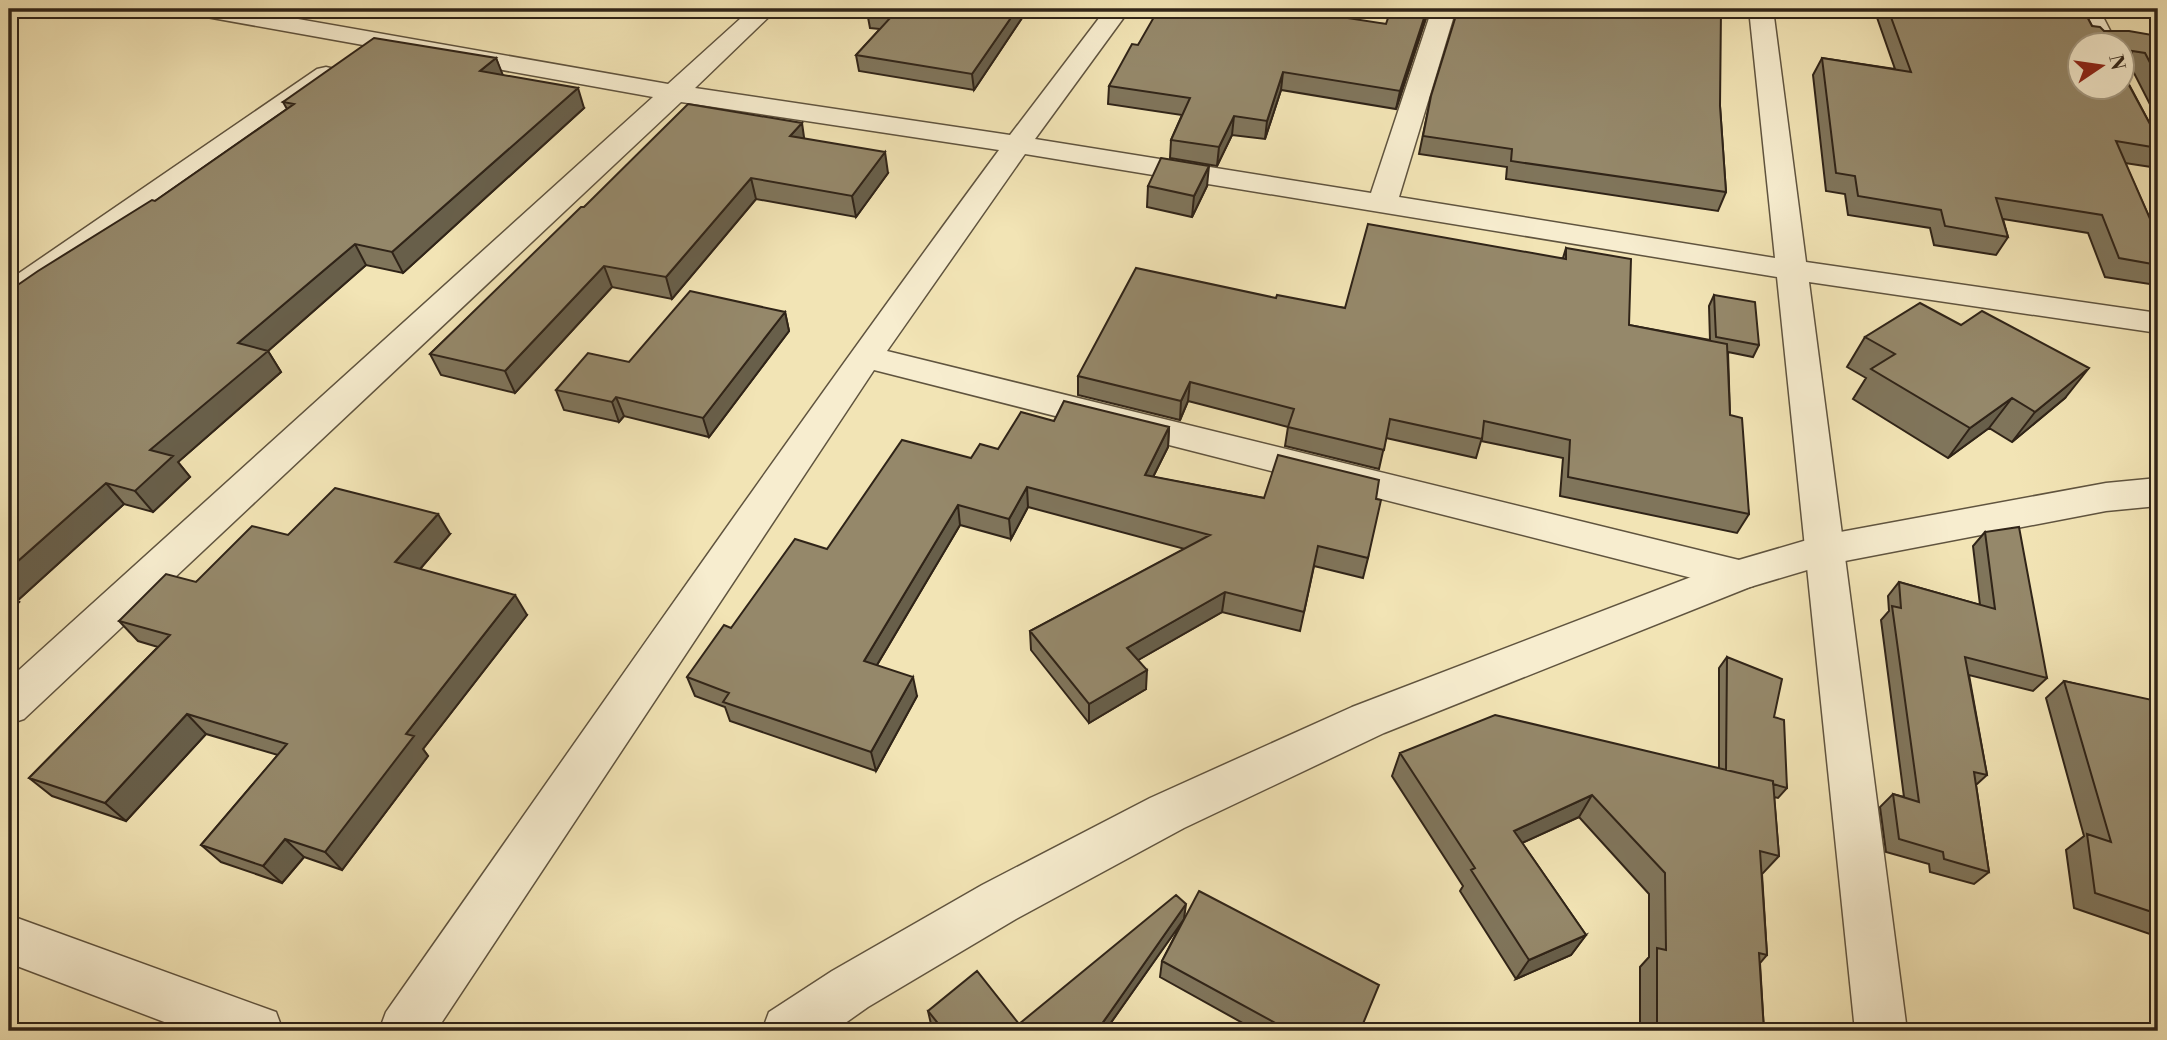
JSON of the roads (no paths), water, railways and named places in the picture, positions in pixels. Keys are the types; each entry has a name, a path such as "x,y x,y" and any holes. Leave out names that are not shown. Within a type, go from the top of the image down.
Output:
{"street":[{"path":"201,9 676,93 1016,144 1793,270 2158,323"},
{"path":"9,706 765,9"},
{"path":"405,1031 864,356 1016,144 1118,9"},
{"path":"1382,204 1444,9"},
{"path":"1761,9 1881,1031"},
{"path":"2087,9 2099,32"},
{"path":"9,295 376,40"},
{"path":"864,356 1739,575"},
{"path":"788,1031 850,989 988,909 1167,813 1368,720 1739,575 1824,550 2106,497 2158,492"},
{"path":"9,939 257,1031"}]}
